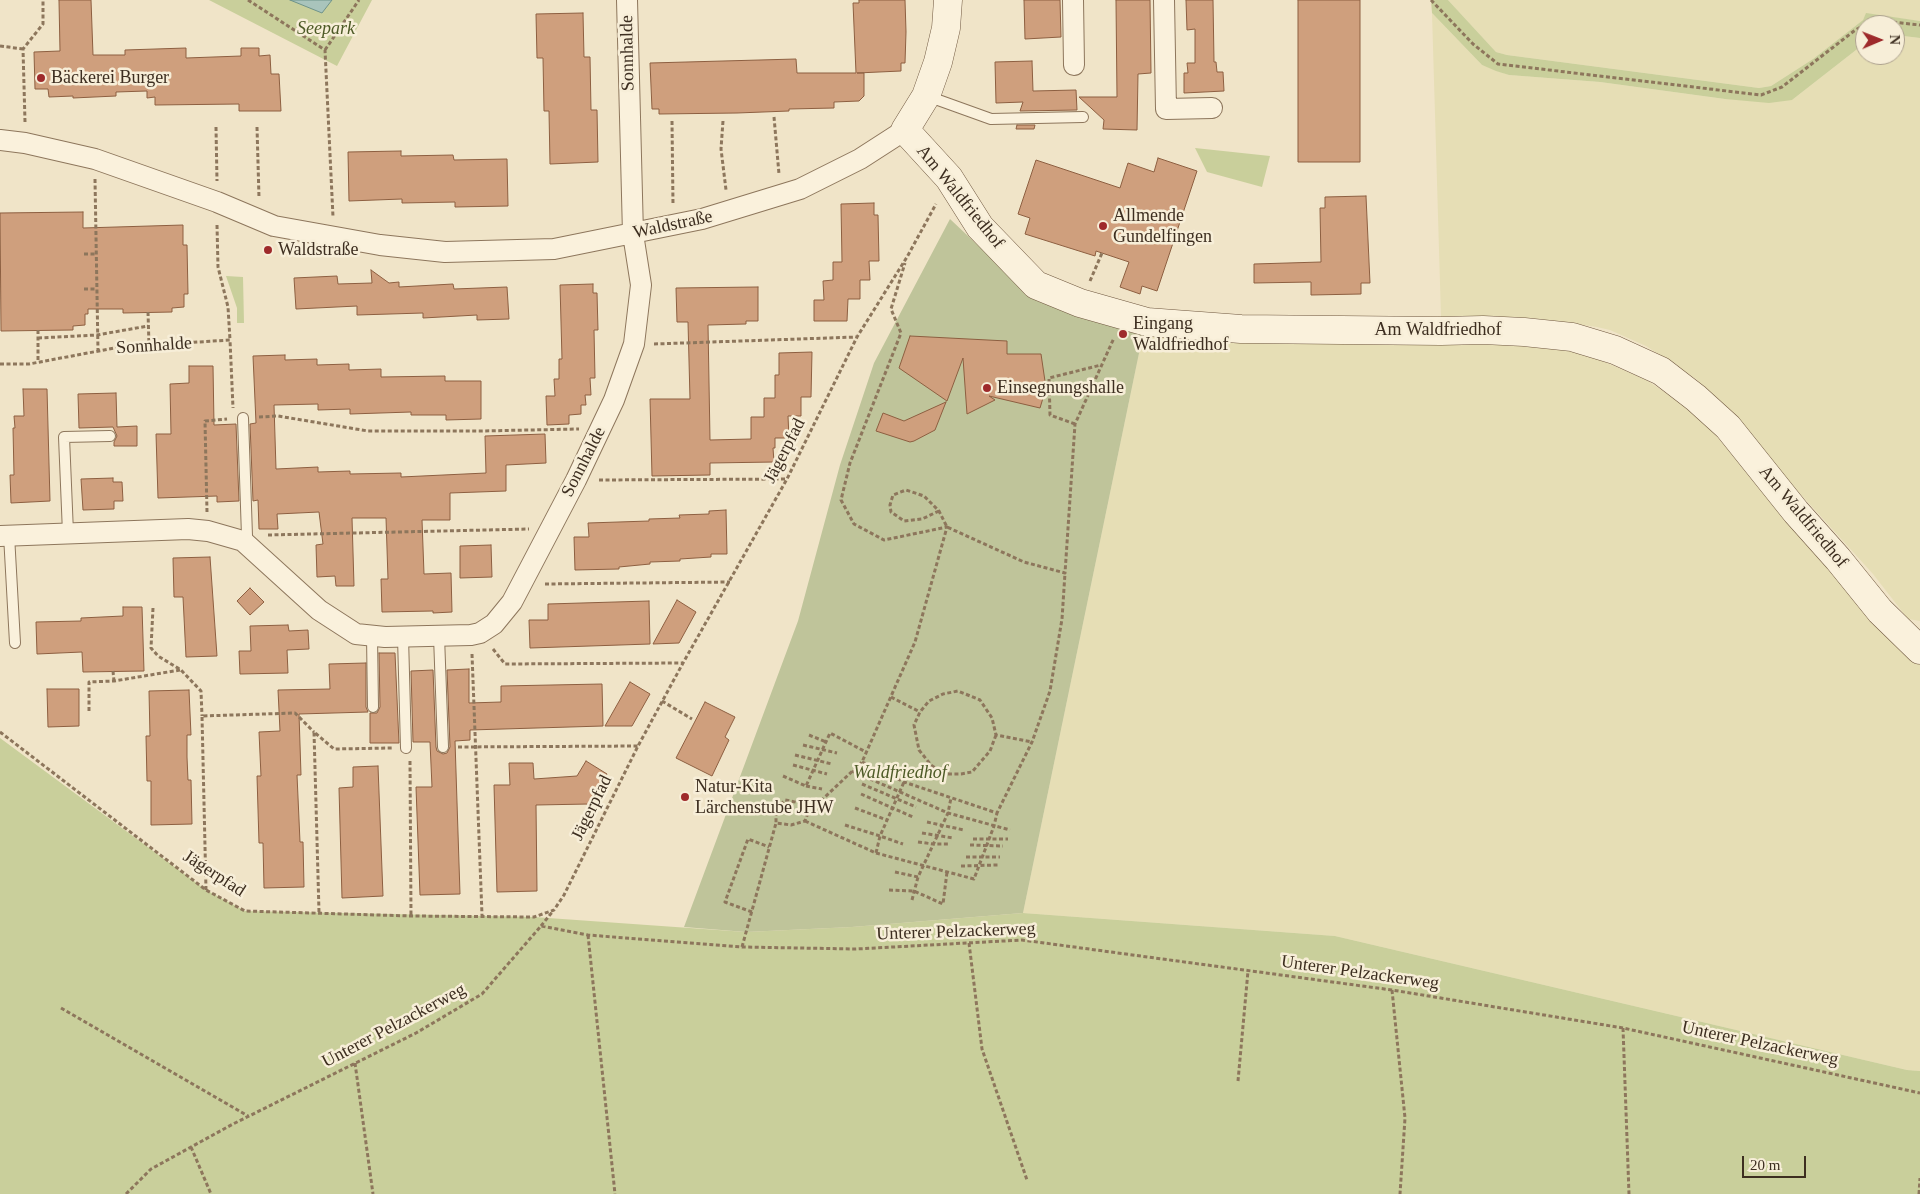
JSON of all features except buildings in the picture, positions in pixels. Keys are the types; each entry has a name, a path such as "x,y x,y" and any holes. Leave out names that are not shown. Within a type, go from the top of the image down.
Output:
{"street":[{"name":"Sonnhalde","path":"475,634 494,624 512,602 522,584 602,428 634,344 641,285 633,234 627,0"},
{"name":"Waldstraße","path":"0,140 25,143 95,159 217,202 260,221 299,232 380,245 445,252 554,249 728,213 800,189 860,159 905,130 926,96 938,62 946,28 948,0"},
{"path":"1073,0 1074,66"},
{"path":"1164,0 1166,109 1212,108"},
{"name":"Am Waldfriedhof","path":"905,130 949,178 980,227 1036,285 1123,317 1147,322 1524,332 1572,337 1615,350 1661,371 1696,398 1728,427 1796,512 1838,559 1880,611 1920,650"},
{"path":"5,536 188,529 208,531 245,539 318,610 356,634 403,637 475,634"}],"lane":[{"path":"926,96 992,119 1083,117"},
{"path":"238,418 245,539"},
{"path":"68,533 64,437 110,436"},
{"path":"5,536 15,643"},
{"path":"372,636 373,707"},
{"path":"439,636 443,747"},
{"path":"403,637 406,748"}],"path":[{"path":"25,143 23,49 43,24 43,0"},
{"path":"248,0 325,50"},
{"path":"334,237 325,50 359,0"},
{"path":"1431,0 1472,44 1498,64 1761,96 1782,87 1854,31 1874,20 1920,25"},
{"path":"0,46 23,49"},
{"path":"774,117 781,196"},
{"path":"672,121 674,225"},
{"path":"723,121 722,149 728,213"},
{"path":"216,127 218,267 228,307 238,418"},
{"path":"257,127 260,221"},
{"path":"95,159 98,351"},
{"name":"Jägerpfad","path":"0,732 206,890 245,911 411,916 482,915 534,917 554,910 564,895 662,701 787,479 857,338 930,217 949,178"},
{"path":"1080,302 1102,253"},
{"path":"84,254 96,254"},
{"path":"906,257 891,309 901,333 850,463 841,500 854,524 884,540 947,527 1024,562 1065,573"},
{"path":"84,289 97,289"},
{"path":"148,312 149,345"},
{"path":"776,823 791,826 805,821 876,853 974,879 997,813 1032,742 1050,690 1062,619 1075,424 1123,317"},
{"path":"38,338 97,335 148,326"},
{"path":"38,330 38,362"},
{"path":"634,344 857,338"},
{"name":"Sonnhalde","path":"0,364 38,362 120,346 230,340"},
{"path":"1075,424 1050,415 1049,378 1102,365"},
{"path":"208,531 205,421 278,416 368,431 602,428"},
{"path":"576,480 787,479"},
{"path":"805,821 808,813 862,762 915,642 947,527 939,511 924,496 906,490 893,495 890,505 891,512 904,521 922,519 939,511"},
{"path":"245,539 550,528"},
{"path":"522,584 730,582"},
{"path":"153,608 151,648 158,656 181,670 201,691 206,890"},
{"path":"475,634 505,664 683,663"},
{"path":"475,634 476,746 482,915"},
{"path":"89,711 89,682 181,670"},
{"path":"113,671 114,680"},
{"path":"958,691 980,700 992,718 996,735 990,751 972,772 944,774 931,765 919,750 914,725 920,712 929,701 943,694 958,691"},
{"path":"891,697 920,712"},
{"path":"662,701 692,719"},
{"path":"202,716 294,713 334,750 410,748 411,916"},
{"path":"314,732 318,912"},
{"path":"806,786 830,733 866,752"},
{"path":"810,735 826,742"},
{"path":"996,735 1032,742"},
{"path":"803,745 837,753"},
{"path":"443,747 638,746"},
{"path":"795,755 832,764"},
{"path":"862,762 904,782 997,813"},
{"path":"793,765 827,774"},
{"path":"852,771 948,813 1010,830"},
{"path":"783,776 806,786 822,789"},
{"path":"876,853 880,836 904,782"},
{"path":"862,784 916,807"},
{"path":"861,794 914,817"},
{"path":"912,900 918,877 943,825 951,798"},
{"path":"742,947 776,823 776,810 785,800 800,803 808,813"},
{"path":"855,808 887,820"},
{"path":"927,822 964,830"},
{"path":"845,824 903,844"},
{"path":"922,833 953,838"},
{"path":"752,912 725,902 748,839 769,847"},
{"path":"972,839 1008,840"},
{"path":"918,842 950,844"},
{"path":"970,845 1003,846"},
{"path":"966,857 1000,857"},
{"path":"961,866 998,865"},
{"path":"895,872 918,877"},
{"path":"888,890 914,891 943,904 947,872"},
{"path":"541,926 554,910"},
{"name":"Unterer Pelzackerweg","path":"126,1194 151,1169 248,1116 416,1033 482,994 541,926 588,934 742,947 856,949 1022,940 1392,990 1623,1028 1920,1093"},
{"path":"588,934 615,1194"},
{"path":"969,943 982,1049 1027,1180"},
{"path":"1238,1081 1248,971"},
{"path":"1392,990 1405,1118 1400,1194"},
{"path":"61,1008 248,1116"},
{"path":"1623,1028 1629,1194"},
{"path":"356,1063 373,1194"},
{"path":"191,1147 211,1194"},
{"path":"1919,1194 1920,1178"}],"shaded area":[{"path":"1448,0 1920,0 1920,21 1905,19 1905,15 1855,15 1855,26 1813,59 1771,86 1759,88 1496,52"},
{"path":"1432,13 1482,65 1509,75 1600,82 1725,99 1792,100 1855,51 1855,65 1905,65 1905,36 1920,38 1920,621 1908,619 1873,574 1696,379 1646,346 1610,330 1597,327 1532,318 1441,317"},
{"path":"1143,334 1534,344 1584,353 1646,380 1694,411 1920,665 1920,1071 1907,1070 1335,936 1023,913"}],"green space":[{"name":"Seepark","path":"209,0 372,0 337,66"},
{"path":"1431,0 1448,0 1496,52 1507,55 1759,88 1771,86 1813,59 1855,26 1855,51 1792,100 1769,103 1600,82 1509,75 1482,65 1432,13"},
{"path":"1905,19 1920,21 1920,38 1905,36"},
{"path":"1195,148 1270,156 1262,187 1207,172"},
{"name":"Waldfriedhof","path":"950,219 1037,301 1143,334 1023,913 852,927 746,932 684,927 798,621 840,465 874,363"},
{"path":"226,276 243,277 244,323 237,323 237,308"},
{"path":"0,738 206,890 245,911 534,917 746,932 852,927 1023,913 1335,936 1907,1070 1920,1071 1920,1194 0,1194"}],"water":[{"path":"290,0 332,0 322,13"}],"place":[{"name":"Bäckerei Burger","path":"41,78"},
{"name":"Allmende Gundelfingen","path":"1103,226"},
{"name":"Waldstraße","path":"268,250"},
{"name":"Eingang Waldfriedhof","path":"1123,334"},
{"name":"Einsegnungshalle","path":"987,388"},
{"name":"Natur-Kita Lärchenstube JHW","path":"685,797"}]}
